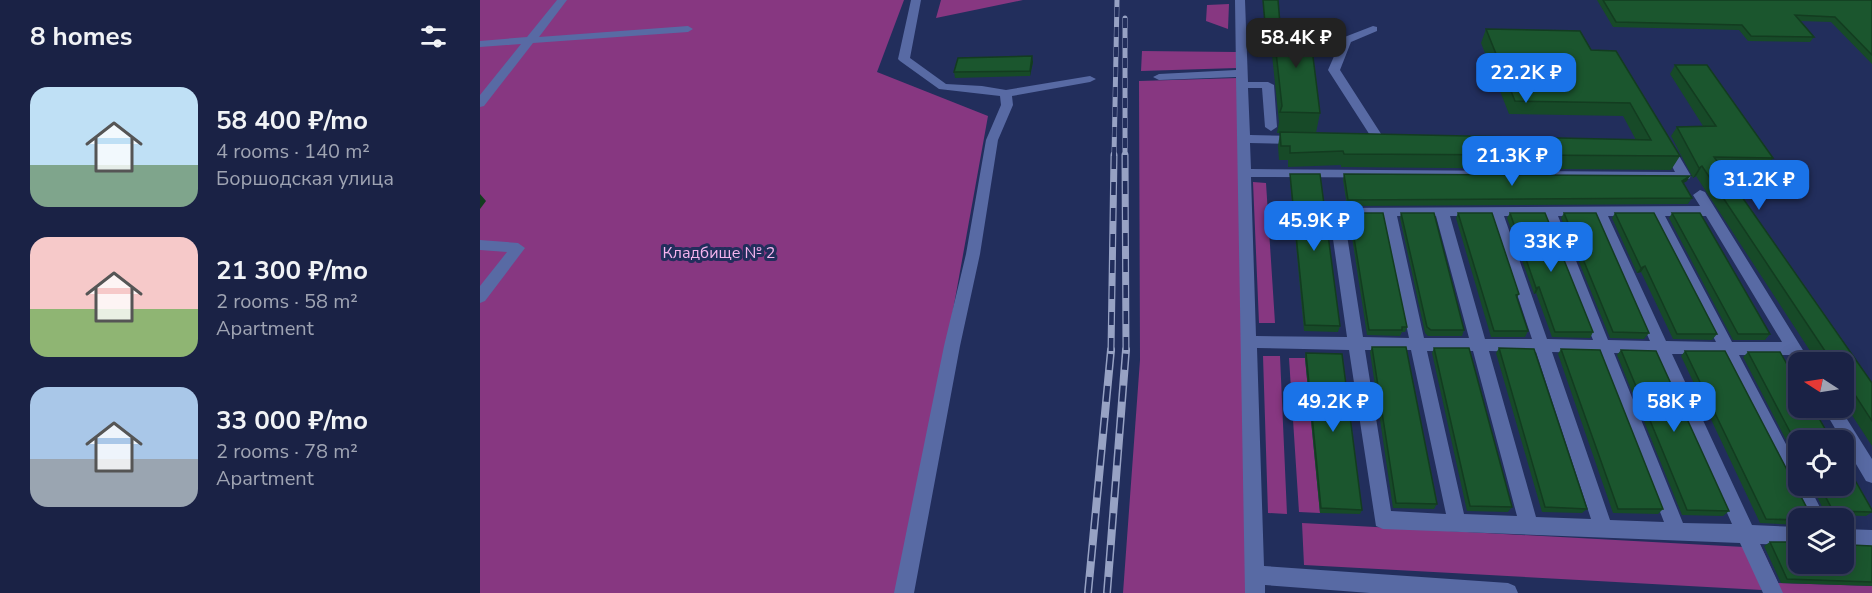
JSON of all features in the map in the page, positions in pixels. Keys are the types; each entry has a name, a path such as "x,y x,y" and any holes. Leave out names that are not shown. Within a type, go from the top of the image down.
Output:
{"street":[{"path":"480,103 562,0"},
{"path":"916,0 904,59 943,87 982,89 1006,94 1090,79"},
{"path":"1240,0 1255,584 1508,593"},
{"path":"1373,28 1346,40 1334,70 1380,140"},
{"path":"480,44 688,29"},
{"path":"1159,77 1242,79 1268,85 1271,127"},
{"path":"904,593 952,346 973,254 993,140 1007,105 1006,94"},
{"path":"1245,173 1684,176 1661,135"},
{"path":"1244,139 1311,140"},
{"path":"1700,195 1796,352"},
{"path":"1710,211 1335,210 1383,520 1788,536"},
{"path":"1389,211 1457,523"},
{"path":"1442,211 1529,526"},
{"path":"1496,211 1604,529"},
{"path":"1549,211 1677,532"},
{"path":"1599,211 1773,593"},
{"path":"1656,211 1788,464"},
{"path":"480,245 518,248 480,297"},
{"path":"1249,342 1794,349"},
{"path":"1837,418 1872,475"},
{"path":"1854,538 1872,538"}],"green space":[{"name":"Кладбище № 2","path":"480,0 904,0 877,72 988,116 941,377 898,593 480,593"},
{"path":"941,0 1023,0 936,18"},
{"path":"1229,4 1228,29 1206,21 1207,5"},
{"path":"1142,51 1236,52 1237,68 1141,71"},
{"path":"1238,78 1248,593 1123,593 1140,360 1139,81"},
{"path":"1253,182 1266,183 1275,323 1259,323"},
{"path":"1263,356 1280,356 1287,514 1268,513"},
{"path":"1289,358 1305,358 1320,513 1299,512"},
{"path":"1302,523 1744,547 1762,590 1304,565"},
{"path":"1754,542 1759,542 1778,583 1872,586 1872,593 1777,593"}],"building":[{"path":"1263,0 1278,0 1280,24 1265,23"},
{"path":"1603,0 1872,0 1872,55 1835,17 1795,15 1814,37 1751,36 1742,25 1616,22"},
{"path":"1273,25 1309,25 1320,113 1280,112 1282,106"},
{"path":"1486,29 1580,31 1591,50 1616,51 1680,156 1344,154 1343,151 1290,153 1290,146 1281,146 1280,132 1651,140 1630,103 1515,101"},
{"path":"1032,56 1030,71 954,72 958,58"},
{"path":"1675,65 1707,65 1773,158 1714,157 1850,352 1826,352 1702,166 1699,168 1677,127 1716,126"},
{"path":"1290,174 1320,174 1340,326 1305,325"},
{"path":"1344,174 1690,176 1682,181 1692,198 1348,200"},
{"path":"1350,213 1383,213 1407,327 1402,327 1402,330 1369,330"},
{"path":"1401,213 1434,213 1464,330 1431,330 1427,327"},
{"path":"1458,213 1492,213 1519,294 1516,295 1528,331 1494,331"},
{"path":"1510,213 1545,213 1593,332 1555,332 1539,287 1536,288"},
{"path":"1564,213 1596,213 1649,333 1613,332"},
{"path":"1615,213 1654,213 1717,334 1677,334 1645,266 1641,268"},
{"path":"1672,213 1700,213 1770,334 1738,334"},
{"path":"1372,347 1406,347 1437,504 1396,503"},
{"path":"1434,348 1469,348 1512,507 1470,506"},
{"path":"1499,348 1534,349 1587,509 1545,507"},
{"path":"1561,349 1600,350 1663,509 1618,509"},
{"path":"1621,350 1656,351 1729,511 1687,510"},
{"path":"1685,351 1725,351 1788,472 1788,496 1801,496 1807,508 1788,508 1788,520 1766,519"},
{"path":"1748,352 1780,352 1788,366 1788,418 1819,418 1826,430 1789,430"},
{"path":"1306,353 1342,354 1362,510 1321,508"},
{"path":"1854,357 1872,383 1872,421 1854,393"},
{"path":"1854,478 1872,512 1854,512 1854,508 1831,508 1825,496 1854,496"},
{"path":"1770,542 1788,542 1788,574 1854,574 1854,545 1872,546 1872,582 1787,579"}],"railway":[{"path":"1114,157 1117,0"},
{"path":"1125,18 1125,155"},
{"path":"1111,351 1114,155"},
{"path":"1125,155 1126,350"},
{"path":"1088,593 1111,350"},
{"path":"1107,593 1126,350"}]}
